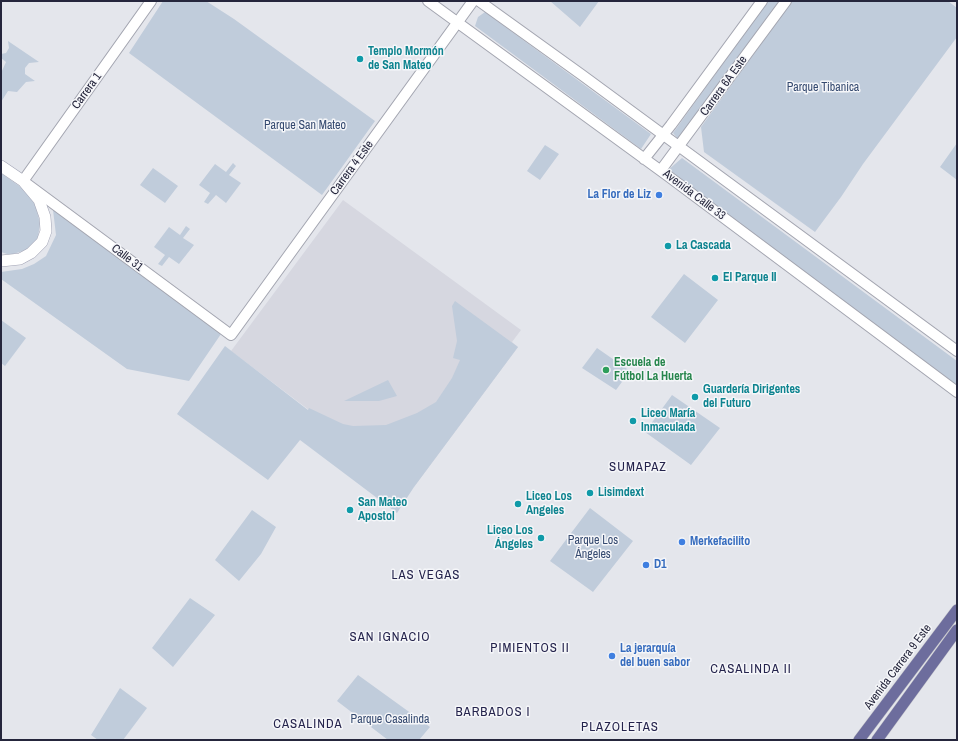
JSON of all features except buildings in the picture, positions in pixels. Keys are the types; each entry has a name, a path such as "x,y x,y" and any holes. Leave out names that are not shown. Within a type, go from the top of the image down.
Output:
{"main road":[{"path":"1,166 23,180 34,192 43,208 46,231 42,242 31,253 20,259 1,261"},
{"name":"Avenida Carrera 9 Este","path":"859,740 957,610"},
{"path":"877,740 957,630"}],"street":[{"name":"Carrera 1","path":"23,180 151,1"},
{"name":"Avenida Calle 33","path":"428,1 661,170 957,392"},
{"name":"Carrera 4 Este","path":"231,335 473,1"},
{"path":"479,1 582,74 957,351"},
{"name":"Carrera 6A Este","path":"644,159 762,1"},
{"name":"Carrera 6A Este","path":"661,170 786,1"},
{"name":"Calle 31","path":"23,180 231,335"}],"shaded area":[{"path":"343,200 521,330 512,342 518,347 414,487 231,351"}],"green space":[{"name":"Parque San Mateo","path":"163,1 206,1 234,19 375,121 322,195 129,53"},
{"path":"550,1 599,1 580,27"},
{"path":"768,1 779,1 678,139 673,133"},
{"name":"Parque Tibanica","path":"792,1 948,1 957,8 957,37 863,164 815,232 704,152 701,127"},
{"path":"485,12 651,134 641,149 475,26 478,17"},
{"path":"8,41 39,62 29,63 25,68 25,74 35,81 26,82 17,92 8,91 1,102 1,73 6,62 1,58 1,54 6,53 9,48"},
{"path":"957,143 957,180 940,167"},
{"path":"545,145 559,154 540,180 527,171"},
{"path":"682,158 957,361 957,385 668,170"},
{"path":"233,163 236,166 229,175 241,183 226,203 216,195 208,204 204,202 210,193 199,185 215,164 226,172"},
{"path":"153,168 178,186 165,203 140,185"},
{"path":"1,173 22,188 35,204 40,223 38,238 26,250 10,255 1,252"},
{"path":"53,210 221,334 189,381 127,369 1,279 1,272 22,269 34,264 46,256 56,235"},
{"path":"186,226 190,229 183,238 194,245 179,264 169,257 162,266 158,264 165,255 154,247 169,227 180,235"},
{"path":"684,274 718,300 685,343 651,317"},
{"path":"455,301 518,347 414,487 397,513 300,440 268,480 177,414 225,346 308,410 309,408 343,424 353,426 386,425 417,413 436,402 452,378 460,360 453,358 457,341 452,306"},
{"path":"1,320 26,338 5,366 1,363"},
{"name":"Escuela de Fútbol La Huerta","path":"597,348 630,371 616,390 582,368"},
{"path":"388,380 397,396 379,401 344,401"},
{"path":"672,395 720,428 691,465 645,432"},
{"name":"Parque Los Ángeles","path":"590,508 633,541 593,592 550,561"},
{"path":"252,510 276,527 261,554 239,581 215,560"},
{"path":"190,598 215,615 173,667 152,648"},
{"name":"Parque Casalinda","path":"358,675 430,727 419,740 388,740 337,701"},
{"path":"120,688 147,708 123,740 98,740 91,735"}],"place":[{"name":"Templo Mormón de San Mateo","path":"360,59"},
{"name":"La Flor de Liz","path":"659,195"},
{"name":"La Cascada","path":"668,246"},
{"name":"El Parque II","path":"715,278"},
{"name":"Escuela de Fútbol La Huerta","path":"606,370"},
{"name":"Guardería Dirigentes del Futuro","path":"695,397"},
{"name":"Liceo María Inmaculada","path":"633,421"},
{"name":"Lisimdext","path":"590,493"},
{"name":"Liceo Los Angeles","path":"518,504"},
{"name":"San Mateo Apostol","path":"350,510"},
{"name":"Liceo Los Ángeles","path":"541,538"},
{"name":"Merkefacilito","path":"682,542"},
{"name":"D1","path":"646,565"},
{"name":"La jerarquía del buen sabor","path":"612,656"}],"district":[{"name":"SUMAPAZ","path":"638,468"},
{"name":"LAS VEGAS","path":"426,576"},
{"name":"SAN IGNACIO","path":"390,638"},
{"name":"PIMIENTOS II","path":"530,649"},
{"name":"CASALINDA II","path":"751,670"},
{"name":"BARBADOS I","path":"493,713"},
{"name":"CASALINDA","path":"308,725"},
{"name":"PLAZOLETAS","path":"620,728"}]}
